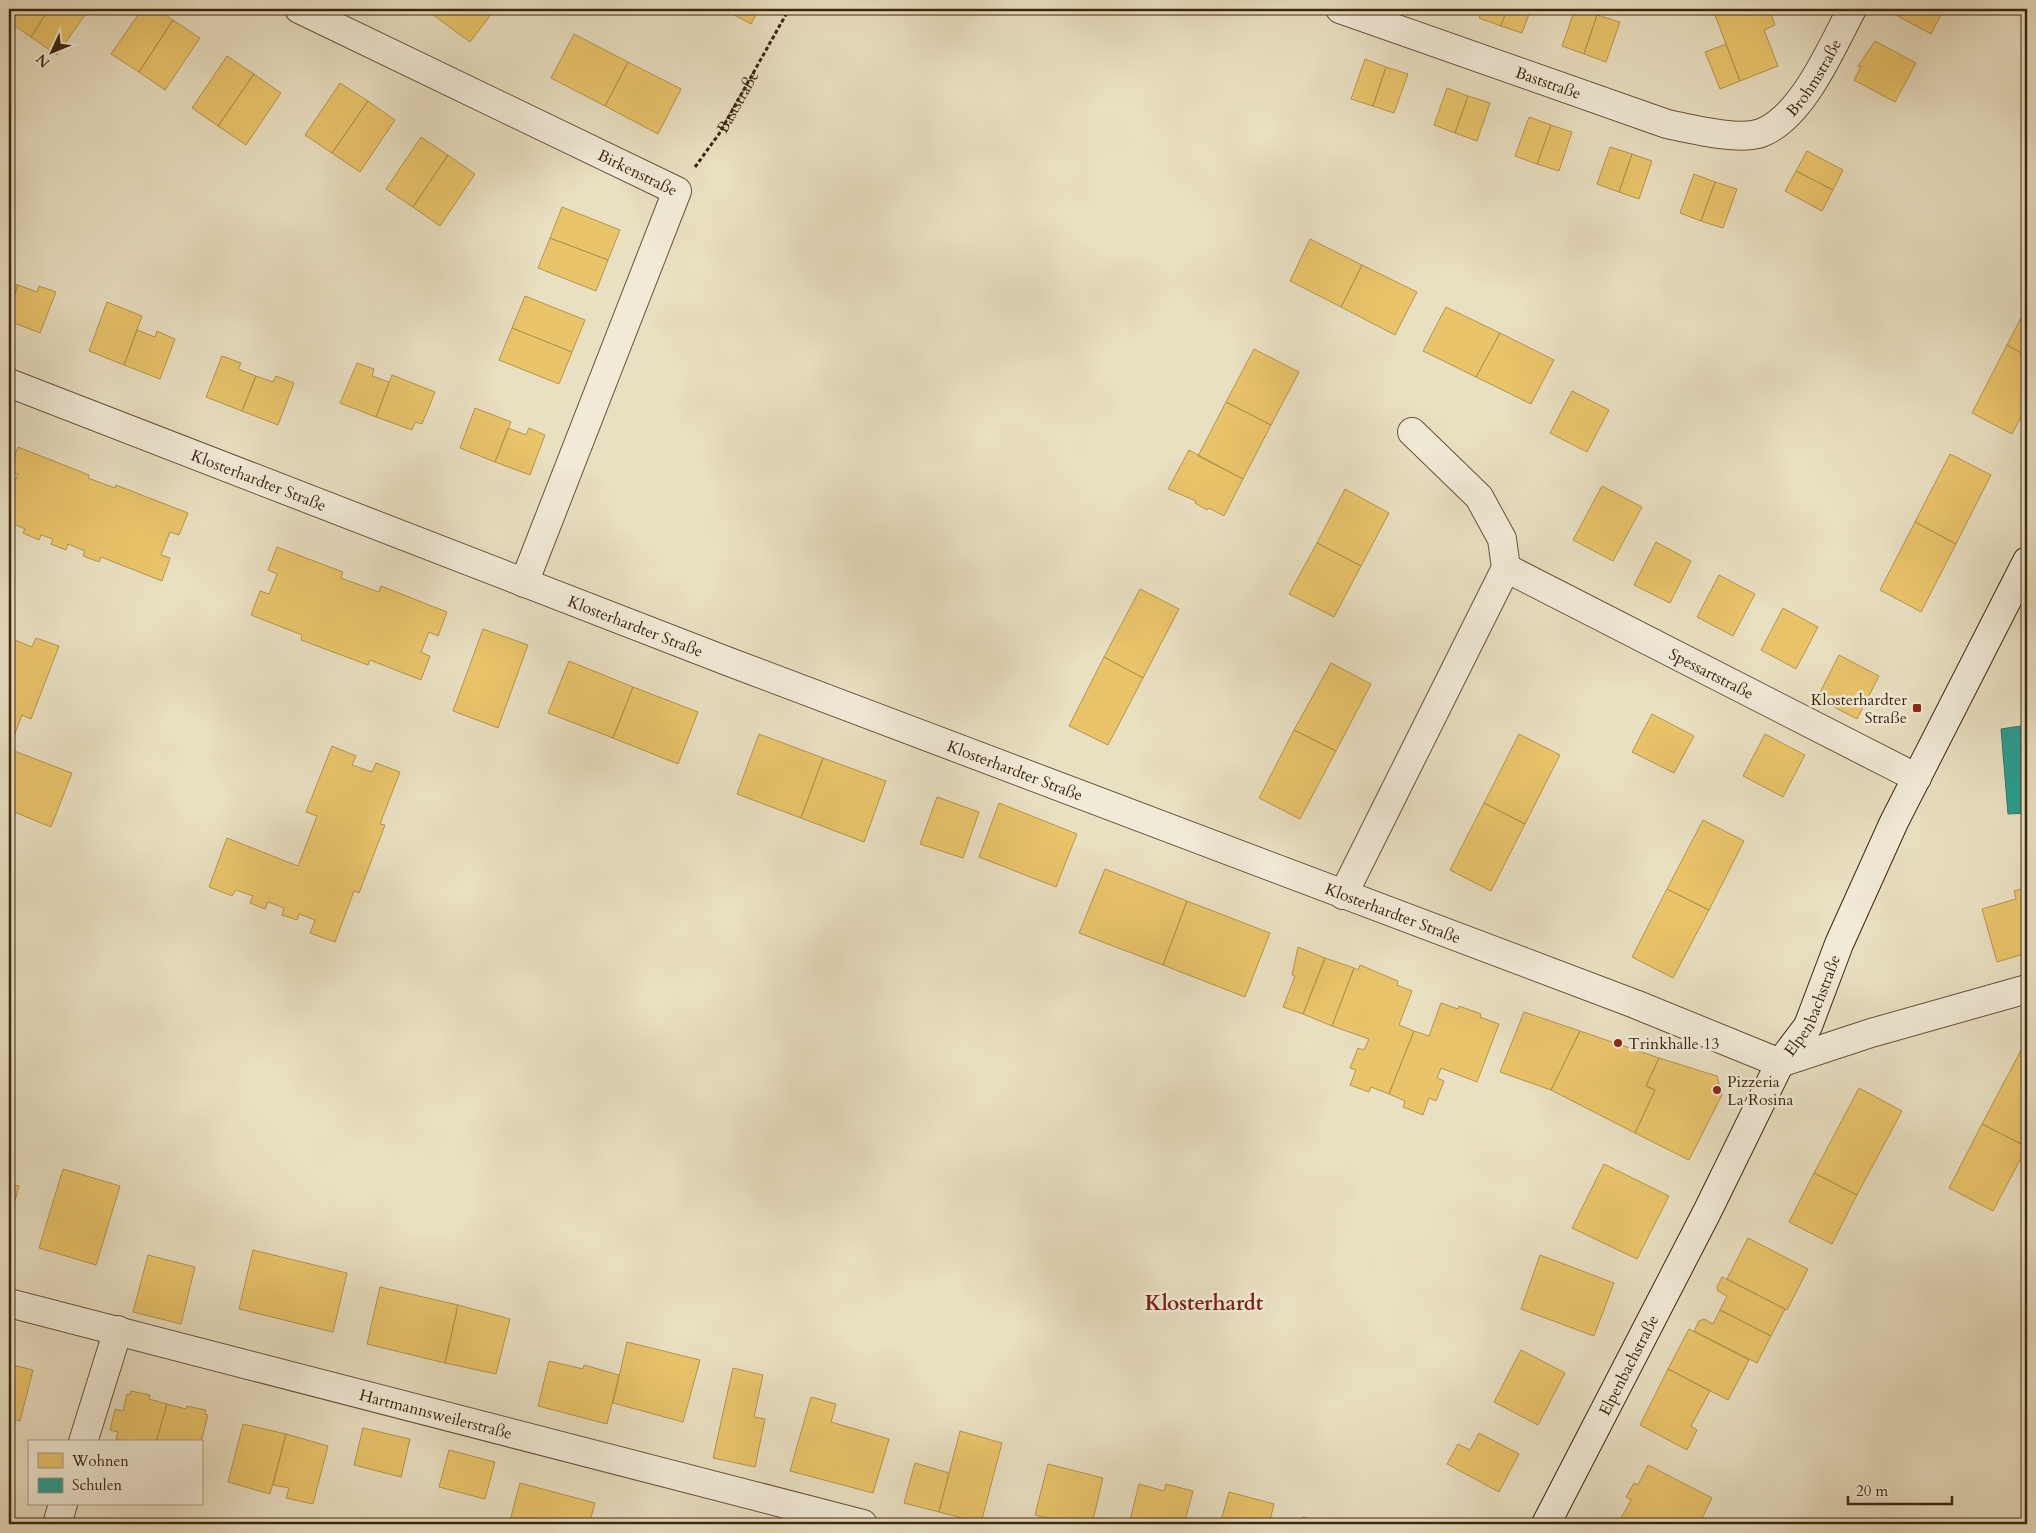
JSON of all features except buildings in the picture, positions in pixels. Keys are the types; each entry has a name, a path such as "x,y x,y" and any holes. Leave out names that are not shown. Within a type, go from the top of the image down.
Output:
{"street":[{"name":"Birkenstraße","path":"299,9 677,191 524,583"},
{"name":"Baststraße","path":"1340,9 1667,124 1721,135 1761,133"},
{"name":"Brohmstraße","path":"1761,133 1783,120 1802,100 1852,9"},
{"name":"Klosterhardter Straße","path":"9,383 524,583 1342,895 1635,1004 1780,1063"},
{"path":"1342,895 1506,568 1502,539 1479,497 1412,432"},
{"name":"Elpenbachstraße","path":"1546,1524 1707,1212 1780,1063 1808,1026 1839,944 1894,822 2027,561"},
{"name":"Spessartstraße","path":"1506,568 1917,778"},
{"path":"1780,1063 1870,1033 2027,989"},
{"name":"Hartmannsweilerstraße","path":"9,1303 863,1524"},
{"path":"84,1440 118,1330"},
{"path":"57,1524 63,1506"}],"path":[{"name":"Baststraße","path":"677,191 719,134 789,9"}],"place":[{"name":"Klosterhardter Straße","path":"1917,708"},
{"name":"Trinkhalle 13","path":"1618,1043"},
{"name":"Pizzeria La Rosina","path":"1717,1090"}],"district":[{"name":"Klosterhardt","path":"1204,1303"}]}
